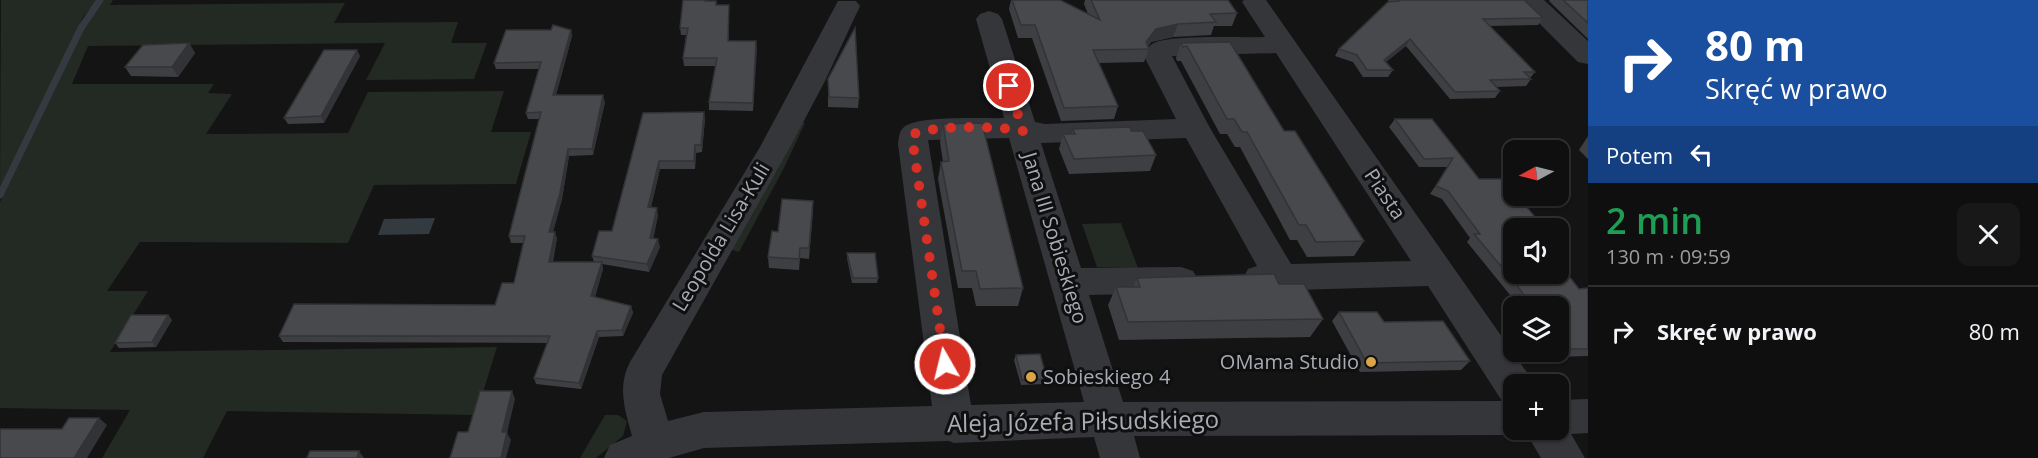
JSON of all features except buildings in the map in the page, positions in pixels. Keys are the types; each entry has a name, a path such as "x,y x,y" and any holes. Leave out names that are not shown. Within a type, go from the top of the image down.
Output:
{"street":[{"path":"1529,0 1588,56"},
{"name":"Piasta","path":"1255,2 1506,374"},
{"name":"Leopolda Lisa-Kuli","path":"639,451 643,373 775,147 811,81 847,6"},
{"name":"Jana III Sobieskiego","path":"989,19 1120,458"},
{"path":"1280,276 1195,128 1160,62 1160,51 1168,47 1284,45"},
{"path":"954,425 913,144 914,134 935,129 1010,128 1045,134 1195,128"},
{"path":"1069,282 1438,273"},
{"path":"1569,417 1588,416"},
{"name":"Aleja Józefa Piłsudskiego","path":"639,451 677,436 704,430 954,425 1108,419 1503,417"},
{"path":"1552,440 1565,458"}],"shaded area":[{"path":"1,0 98,0 83,17 0,191"},
{"path":"102,0 113,0 110,5 345,3 334,23 458,22 451,43 487,43 474,79 366,80 385,43 88,46 72,84 214,84 208,93 232,94 206,134 348,133 368,92 504,91 491,132 531,132 516,184 374,185 348,243 140,242 107,291 148,291 110,352 497,347 476,415 227,411 203,458 102,458 130,410 0,408 0,202 85,26"},
{"path":"802,122 805,123 784,168 739,252 725,248"},
{"path":"435,218 429,234 378,235 384,219"},
{"path":"1121,223 1138,268 1097,267 1082,224"},
{"path":"605,415 618,415 627,421 623,436 596,458 580,458"}],"waterway":[{"path":"0,195 81,28 100,0"}],"place":[{"name":"OMama Studio","path":"1371,362"},
{"name":"Sobieskiego 4","path":"1031,377"}],"route":[{"path":"945,364 913,144 914,134 935,129 1010,128 1023,131 1009,86"}]}
